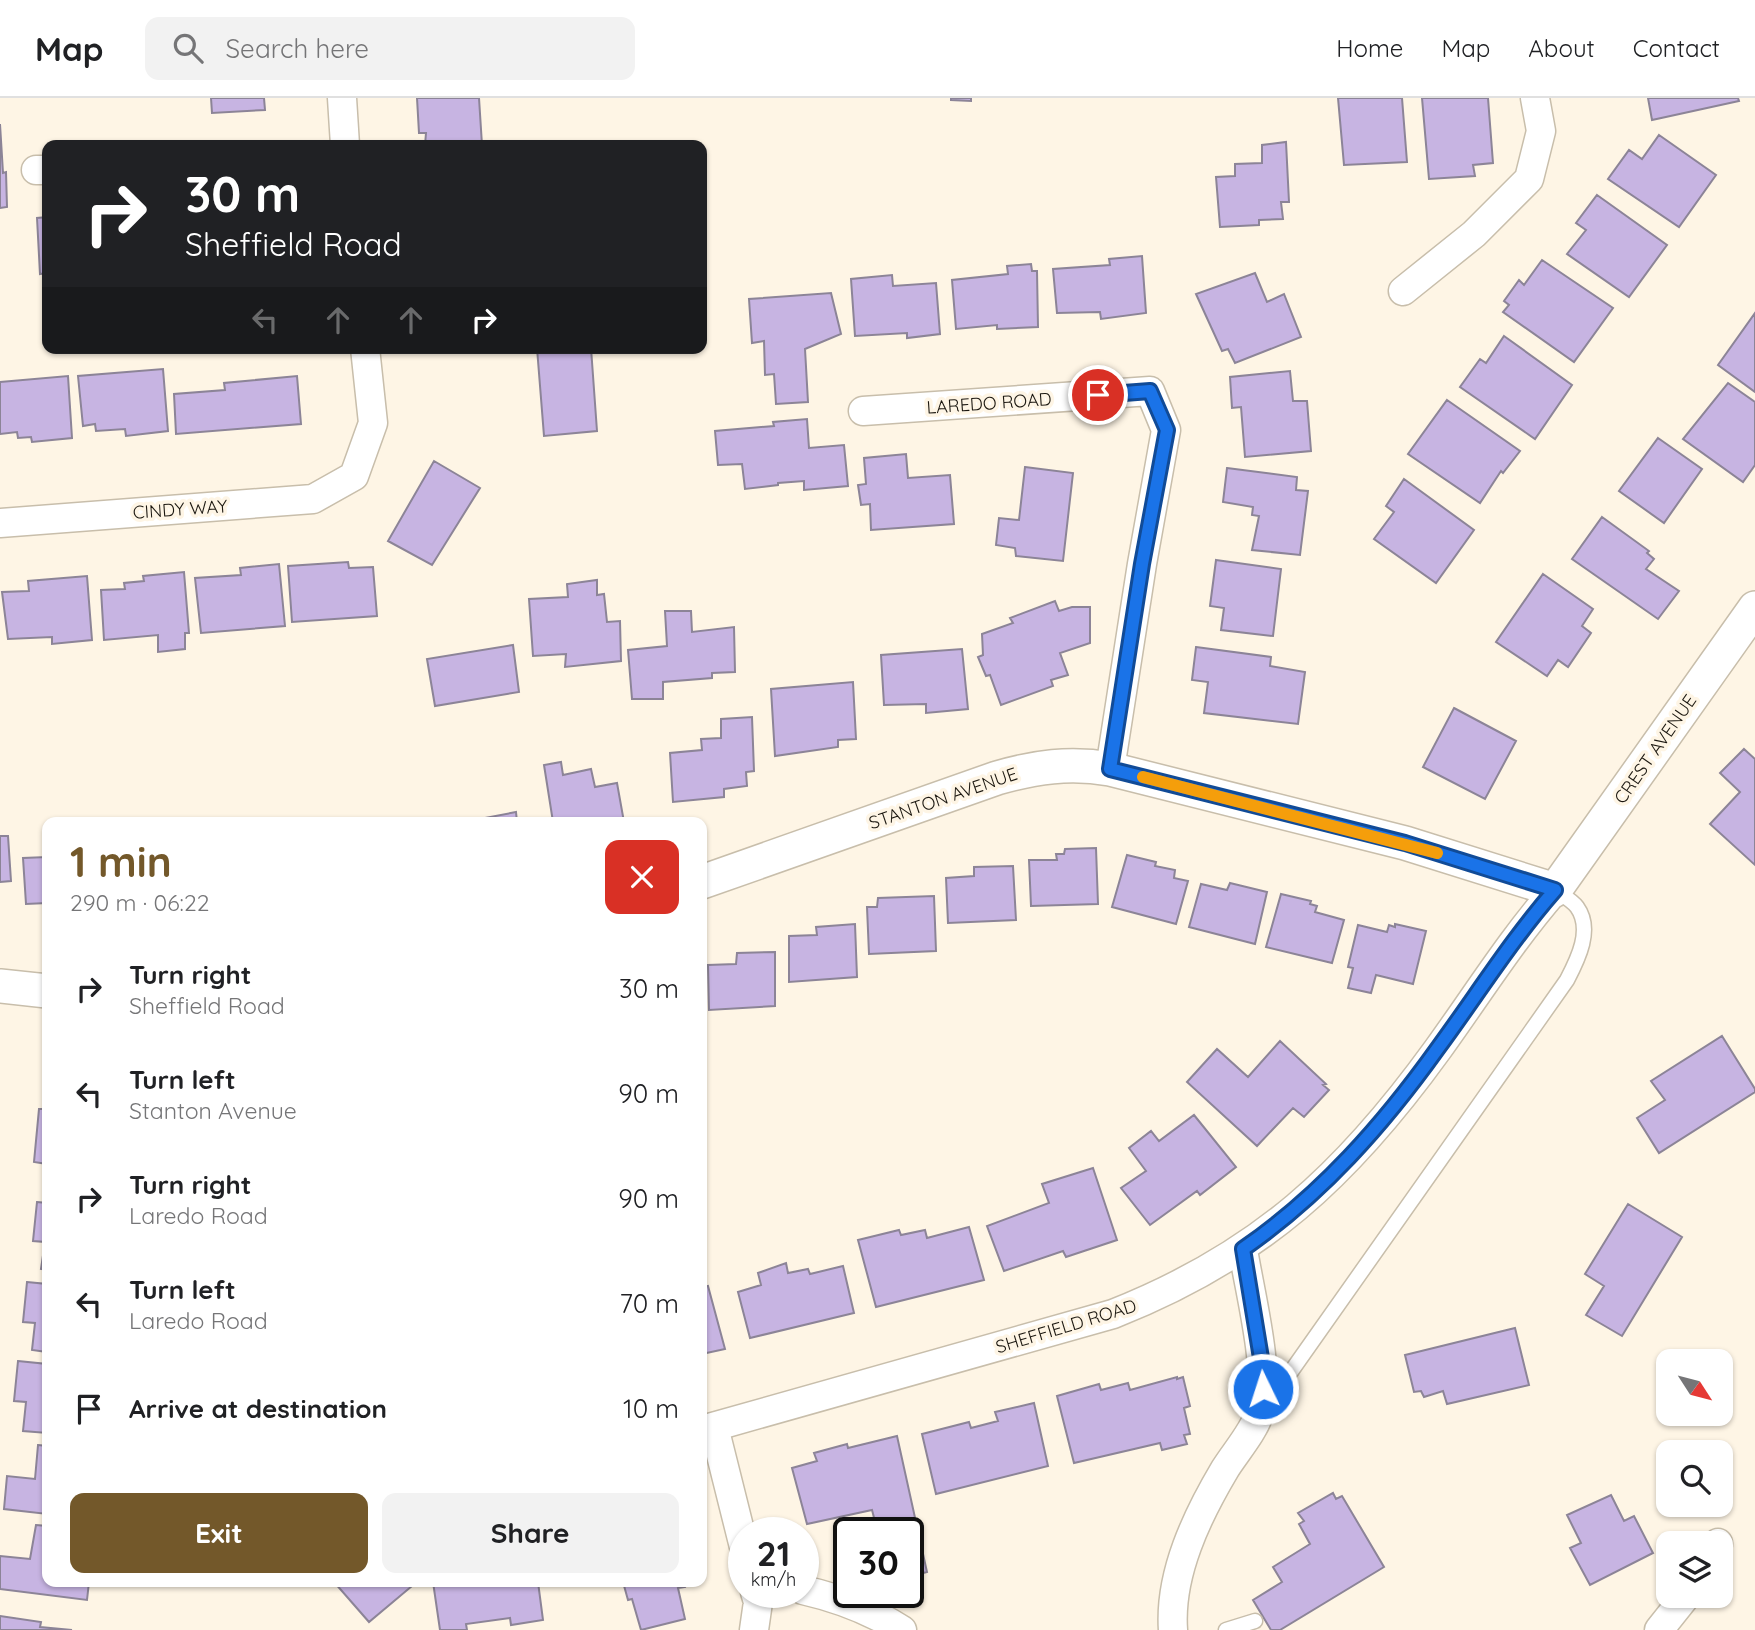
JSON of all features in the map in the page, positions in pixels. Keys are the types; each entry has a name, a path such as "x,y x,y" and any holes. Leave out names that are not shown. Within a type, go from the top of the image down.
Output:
{"street":[{"path":"342,98 345,140"},
{"path":"1403,290 1474,234 1529,179 1541,131 1535,98"},
{"name":"CINDY WAY","path":"0,523 313,499 354,476 373,423 366,354"},
{"name":"LAREDO ROAD","path":"863,411 1150,391 1167,430 1142,564 1110,769"},
{"name":"CREST AVENUE","path":"1555,890 1755,608"},
{"name":"STANTON AVENUE","path":"707,881 1023,770 1068,764 1110,769 1405,843 1555,890"},
{"name":"SHEFFIELD ROAD","path":"708,1429 1114,1314 1157,1297 1243,1249 1300,1205 1365,1142 1437,1051 1531,917 1555,890"},
{"path":"0,986 42,990"},
{"path":"1173,1630 1171,1610 1185,1552 1203,1508 1259,1416 1263,1389 1262,1364 1243,1249"},
{"path":"708,1429 735,1517"},
{"path":"819,1594 887,1620 902,1630"},
{"path":"754,1630 757,1608"},
{"path":"1659,1630 1676,1608"}],"lane":[{"path":"1259,1416 1567,980 1583,944 1582,917 1576,906 1555,890"},
{"path":"1226,1630 1255,1621"}],"building":[{"path":"211,98 264,98 265,110 212,113"},
{"path":"417,98 479,98 482,140 425,140 426,133 419,133"},
{"path":"971,98 971,101 951,100"},
{"path":"1338,98 1402,98 1407,162 1344,165"},
{"path":"1422,98 1488,98 1493,163 1473,165 1475,176 1429,179"},
{"path":"1648,98 1738,98 1739,101 1652,120"},
{"path":"0,124 7,207 0,208"},
{"path":"1659,135 1716,175 1679,227 1608,179 1629,150 1642,159"},
{"path":"1286,142 1289,202 1281,202 1283,219 1259,220 1259,225 1220,227 1216,177 1235,176 1235,164 1262,163 1262,145"},
{"path":"1597,195 1667,245 1629,297 1567,254 1586,230 1576,223"},
{"path":"37,218 42,218 40,274"},
{"path":"1142,256 1146,313 1101,319 1100,312 1057,313 1053,269 1110,265 1109,259"},
{"path":"1542,260 1613,308 1574,362 1503,312 1509,305 1504,301 1519,280 1524,285"},
{"path":"1031,264 1032,271 1037,271 1038,327 997,329 997,325 956,329 952,280 1008,274 1007,266"},
{"path":"1255,273 1267,302 1284,294 1301,337 1235,363 1228,349 1222,351 1196,294"},
{"path":"892,275 893,286 936,283 940,334 907,338 907,333 855,336 851,279"},
{"path":"831,293 841,334 805,349 808,402 776,404 774,374 765,375 764,341 752,343 749,299"},
{"path":"1755,313 1755,392 1718,365"},
{"path":"1504,336 1572,385 1535,439 1460,387 1480,359 1486,363"},
{"path":"537,354 591,354 597,431 544,436"},
{"path":"163,369 168,431 126,436 125,429 96,431 95,424 83,426 78,376"},
{"path":"1290,371 1293,401 1307,401 1311,451 1245,457 1241,407 1232,408 1230,377"},
{"path":"68,376 72,438 32,442 31,437 18,438 17,432 0,434 0,382"},
{"path":"297,376 301,424 176,434 174,394 225,390 224,383"},
{"path":"1728,383 1755,402 1755,465 1743,482 1683,439"},
{"path":"1447,400 1520,451 1503,473 1501,471 1480,503 1408,454"},
{"path":"807,419 809,448 844,445 848,486 804,490 804,481 745,489 742,464 718,465 715,431 774,426 773,422"},
{"path":"1658,438 1702,469 1664,523 1619,491"},
{"path":"906,454 908,478 950,475 954,524 871,530 870,504 861,505 858,485 866,484 864,458"},
{"path":"434,461 480,488 432,565 388,541"},
{"path":"1025,467 1073,473 1063,561 1016,556 1015,548 996,545 999,518 1019,520"},
{"path":"1227,468 1297,477 1296,490 1308,491 1300,555 1252,550 1259,516 1252,515 1253,507 1223,502"},
{"path":"1404,479 1474,530 1436,583 1374,539 1394,512 1386,506"},
{"path":"1602,517 1649,551 1647,553 1654,559 1646,569 1679,591 1658,619 1572,559"},
{"path":"1216,560 1281,569 1273,636 1221,630 1224,608 1210,606"},
{"path":"348,562 349,568 373,567 377,616 292,622 288,566"},
{"path":"279,564 285,626 201,633 195,578 241,575 240,568"},
{"path":"184,572 189,633 185,633 185,649 158,652 158,635 104,640 101,590 125,589 124,583 144,581 143,576"},
{"path":"1543,574 1593,609 1582,626 1591,633 1568,667 1558,660 1547,676 1496,642"},
{"path":"87,576 92,640 52,644 52,637 8,639 2,592 29,591 28,581"},
{"path":"597,580 597,595 604,594 607,622 620,621 621,661 565,667 566,654 533,656 529,599 568,597 567,584"},
{"path":"1055,601 1059,611 1072,607 1090,607 1090,643 1060,653 1068,675 1051,680 1053,686 1001,705 990,675 986,676 978,657 983,655 982,634 1013,623 1010,618"},
{"path":"665,611 691,611 692,632 734,627 735,672 712,673 712,678 663,682 663,699 632,699 628,650 667,646"},
{"path":"513,645 519,692 435,706 427,659"},
{"path":"1196,647 1271,657 1270,666 1305,672 1298,724 1204,713 1208,682 1192,680"},
{"path":"962,649 968,709 926,713 926,704 884,705 881,655"},
{"path":"853,682 856,739 838,740 838,747 775,756 771,689"},
{"path":"1454,708 1516,741 1485,799 1423,767"},
{"path":"752,717 754,771 746,772 747,786 724,789 724,797 673,802 670,753 702,750 701,739 721,738 721,719"},
{"path":"1744,749 1755,759 1755,865 1710,824 1740,792 1720,773"},
{"path":"561,762 563,775 591,769 595,787 617,783 623,817 552,817 544,765"},
{"path":"516,812 516,817 490,817"},
{"path":"0,836 8,836 11,881 0,882"},
{"path":"1096,848 1098,904 1031,906 1029,860 1057,860 1056,854 1064,854 1065,849"},
{"path":"1127,855 1156,862 1155,866 1175,870 1174,878 1188,881 1176,924 1112,907"},
{"path":"42,857 42,903 26,904 23,858"},
{"path":"1013,866 1016,920 948,923 946,878 974,876 974,867"},
{"path":"1230,883 1267,892 1255,944 1189,927 1201,884 1227,890"},
{"path":"1281,894 1311,901 1310,904 1317,906 1315,912 1344,920 1332,963 1266,947"},
{"path":"934,896 936,951 869,954 867,907 877,907 878,898"},
{"path":"855,924 857,977 789,982 789,936 817,935 816,927"},
{"path":"1395,924 1426,931 1413,984 1376,975 1371,993 1348,988 1353,968 1348,967 1358,925 1387,932 1389,925 1395,927"},
{"path":"775,952 775,1006 709,1010 708,965 736,964 737,953"},
{"path":"1722,1036 1755,1092 1659,1153 1637,1118 1665,1100 1651,1081"},
{"path":"1280,1041 1326,1084 1323,1085 1329,1090 1304,1117 1293,1108 1257,1146 1187,1082 1217,1049 1248,1077"},
{"path":"39,1109 42,1109 42,1163 34,1162"},
{"path":"1194,1115 1236,1167 1200,1195 1197,1191 1150,1225 1121,1188 1146,1171 1129,1148 1151,1131 1159,1141"},
{"path":"1093,1168 1117,1240 1066,1257 1063,1251 1004,1271 987,1226 1049,1203 1042,1184"},
{"path":"37,1202 42,1202 42,1242 33,1241"},
{"path":"1628,1204 1682,1237 1622,1336 1586,1315 1604,1286 1585,1274"},
{"path":"969,1227 984,1280 876,1307 858,1240 899,1230 901,1235 925,1230 927,1238"},
{"path":"786,1263 788,1273 808,1269 810,1274 843,1266 854,1313 750,1338 738,1292 761,1285 758,1273"},
{"path":"27,1282 42,1284 42,1351 32,1350 35,1323 23,1322"},
{"path":"707,1286 725,1349 707,1353"},
{"path":"1515,1328 1529,1385 1447,1404 1443,1391 1424,1397 1421,1391 1414,1392 1405,1355"},
{"path":"18,1361 42,1363 42,1433 23,1431 26,1402 14,1401"},
{"path":"1183,1377 1190,1406 1184,1408 1190,1434 1184,1435 1187,1444 1162,1450 1160,1443 1074,1463 1057,1396 1099,1384 1101,1390 1128,1383 1130,1390"},
{"path":"1034,1403 1048,1466 936,1494 922,1434 969,1422 971,1428 998,1421 995,1412"},
{"path":"897,1436 915,1517 874,1517 872,1510 819,1521 819,1517 805,1517 792,1468 817,1461 814,1453 847,1444 848,1448"},
{"path":"38,1445 42,1445 42,1513 4,1509 7,1476 35,1479"},
{"path":"1333,1493 1336,1499 1342,1496 1384,1567 1280,1630 1271,1630 1253,1600 1282,1582 1273,1567 1310,1544 1299,1524 1304,1521 1298,1513"},
{"path":"1611,1495 1624,1521 1634,1516 1653,1553 1590,1585 1570,1548 1581,1543 1567,1515"},
{"path":"36,1525 42,1526 42,1587 88,1587 87,1600 0,1589 0,1556 30,1559"},
{"path":"338,1587 411,1587 369,1622"},
{"path":"434,1587 539,1587 543,1620 511,1625 510,1618 466,1624 467,1630 440,1630"},
{"path":"624,1587 685,1587 678,1588 685,1619 641,1630 632,1599 628,1600"},
{"path":"0,1616 41,1622 40,1627 72,1630 0,1630"}],"slow traffic":[{"path":"1143,777 1437,853"}],"route":[{"path":"1098,395 1150,391 1167,430 1142,564 1110,769 1405,843 1555,890 1531,917 1437,1051 1365,1142 1300,1205 1243,1249 1262,1364 1263,1389"}]}
